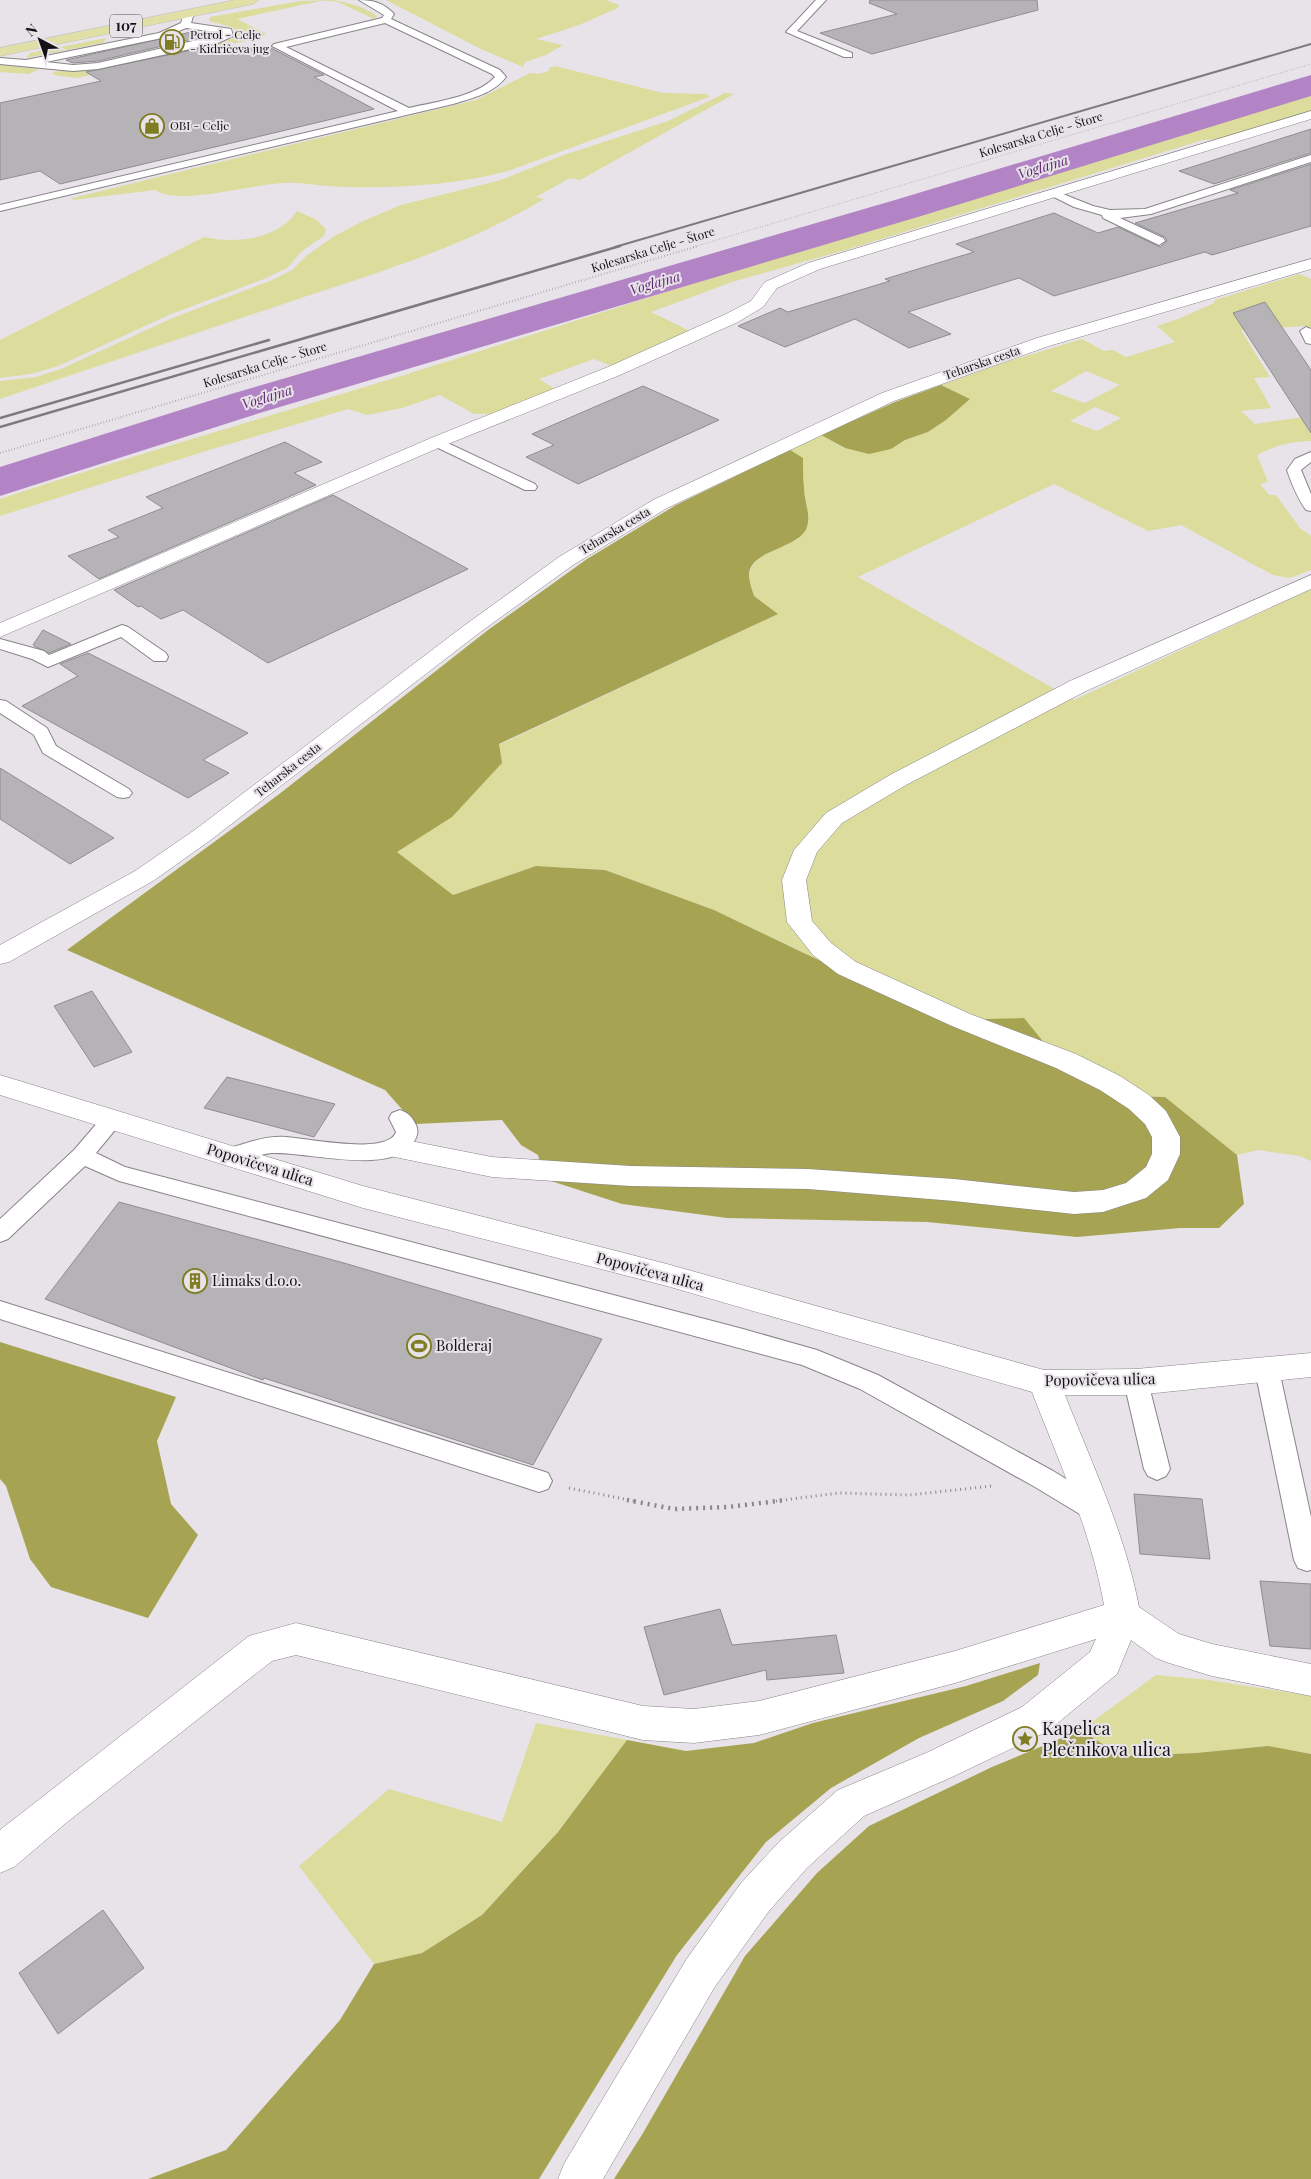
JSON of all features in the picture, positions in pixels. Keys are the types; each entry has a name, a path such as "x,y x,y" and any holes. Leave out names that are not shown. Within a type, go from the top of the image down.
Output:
{"main road":[{"name":"107","path":"0,52 187,19 253,0"}],"street":[{"path":"0,631 437,442 614,371 732,318 757,304 771,285 792,275 824,263 1311,115"},
{"name":"Teharska cesta","path":"0,956 144,876 204,834 566,561 660,504 888,397 1043,342 1311,264"},
{"path":"394,1148 492,1166 631,1176 808,1179 954,1190 1074,1203 1103,1201 1136,1191 1158,1173 1166,1154 1166,1137 1156,1118 1140,1102 1110,1083 1066,1061 961,1020 847,968 822,948 800,922 794,880 806,850 834,818 898,780 1078,686 1311,580"},
{"name":"Popovičeva ulica","path":"0,1085 363,1197 667,1276 1044,1383 1136,1382 1311,1365"},
{"path":"579,2179 700,1974 755,1897 793,1855 852,1803 939,1765 1035,1719 1104,1663 1123,1615 1117,1582 1092,1508 1044,1383"},
{"path":"1123,1615 1169,1647 1212,1660 1311,1680"},
{"path":"0,1854 53,1810 262,1647 296,1639 643,1723 694,1726 759,1718 955,1667 1123,1615"}],"lane":[{"path":"367,0 389,14 386,20"},
{"path":"821,0 792,32 848,55"},
{"path":"0,61 73,68 98,66 218,40 228,36 228,31 187,19 162,35 26,63"},
{"path":"0,208 408,112 484,91 496,84 500,78 496,72 386,20 368,26 277,46 408,112"},
{"path":"1103,213 1126,216 1147,212 1311,158"},
{"path":"1054,194 1103,213 1159,241"},
{"path":"437,442 530,487"},
{"path":"1311,456 1300,462 1294,470 1300,488 1311,506"},
{"path":"0,644 38,655 48,662 122,630 160,657"},
{"path":"0,705 41,732 49,749 123,793"},
{"path":"232,1156 250,1149 274,1144 337,1152 394,1148 403,1143 407,1136 406,1126 400,1118"},
{"path":"0,1234 82,1156 113,1119"},
{"path":"82,1156 119,1173 743,1338 808,1357 869,1382 1044,1479 1092,1508"},
{"path":"0,1310 539,1481"},
{"path":"1267,1370 1307,1560"},
{"path":"1136,1382 1157,1469"}],"path":[{"name":"Kolesarska Celje - Štore","path":"0,453 1311,64"},
{"path":"539,1481 602,1496 674,1508 728,1507 839,1493 909,1495 960,1491 1044,1479"}],"green space":[{"path":"334,0 362,8 377,16 374,19 338,2 320,1 237,19 266,34 260,38 77,78 54,75 52,73 100,68 227,41 236,36 238,31 209,21 210,17 300,1"},
{"path":"386,0 606,0 619,5 618,8 579,25 536,39 563,45 546,55 525,62 523,67 481,49"},
{"path":"106,38 103,43 26,58 30,53"},
{"path":"0,65 39,69 29,74 0,72"},
{"path":"555,66 663,93 707,94 709,97 508,171 468,180 428,185 387,187 340,187 283,183 190,196 164,194 155,190 73,200 72,198 476,100 530,73 539,74 549,71 549,68"},
{"path":"725,93 734,94 580,180 570,178 536,197 544,199 484,231 422,257 359,279 0,399 0,381 36,377 61,369 175,317 270,281 292,270 306,256 333,237 363,221 401,205 501,180 561,156 668,121"},
{"path":"1311,93 1311,112 1224,139 1203,140 849,249 732,282 651,312 690,331 612,366 594,359 539,379 555,389 495,414 474,414 440,395 402,408 367,415 348,409 209,450 0,516 0,499 171,445 398,377 989,190"},
{"path":"297,211 315,219 326,229 324,236 302,251 287,268 264,279 169,315 58,366 31,374 0,378 0,340 204,237 229,240 267,234 289,221"},
{"path":"1299,274 1311,279 1311,332 1306,326 1241,330 1270,377 1254,378 1271,408 1241,411 1255,424 1311,416 1311,441 1283,445 1257,455 1268,482 1260,484 1269,495 1276,495 1300,528 1311,536 1311,570 1290,578 1273,575 1181,525 1148,531 1054,484 858,577 1074,700 1311,589 1311,1161 1300,1156 1258,1150 1237,1155 1165,1097 1125,1096 944,1020 714,910 605,870 536,866 453,895 397,852 452,816 499,745 778,614 754,596 749,577 754,563 760,558 775,549 797,540 807,505 803,491 804,477 790,450 821,435 844,448 891,449 905,440 928,432 946,420 970,399 941,385 1006,362 1082,339 1104,351 1113,350 1126,357 1175,342 1157,326 1181,318 1214,303 1215,300","holes":["1086,371 1120,385 1085,403 1051,391","1095,407 1121,418 1097,431 1070,421"]},
{"path":"1156,1675 1209,1680 1311,1696 1311,1754 1268,1746 1196,1753 1121,1756 1081,1730"},
{"path":"536,1723 627,1740 558,1832 482,1915 422,1953 374,1964 299,1866 389,1789 502,1822"}],"shaded area":[{"path":"941,385 970,399 946,420 928,432 905,440 891,449 869,454 845,448 821,435 895,402"},
{"path":"790,450 803,458 804,493 808,517 807,527 802,535 794,541 764,555 756,561 751,568 749,577 754,596 778,614 499,744 502,763 452,817 397,852 453,895 536,866 605,870 714,910 944,1020 1024,1018 1063,1066 1124,1096 1165,1097 1237,1155 1244,1204 1219,1228 1180,1228 1077,1237 927,1222 727,1218 622,1204 545,1179 538,1155 521,1145 502,1120 415,1124 385,1090 67,950 278,795 488,630 587,559 676,505"},
{"path":"0,1342 176,1397 157,1441 171,1504 198,1535 148,1618 51,1587 30,1559 6,1486 0,1479"},
{"path":"1040,1663 1038,1675 1003,1701 919,1738 831,1788 766,1842 677,1955 539,2179 148,2179 226,2150 340,2020 374,1964 422,1953 482,1915 558,1832 627,1740 686,1751 754,1743 813,1723 966,1686"},
{"path":"1081,1730 1121,1756 1196,1753 1268,1746 1311,1754 1311,2179 614,2179 643,2133 745,1956 817,1873 869,1826 992,1767"}],"building":[{"path":"870,0 1037,0 1038,10 872,54 820,33 897,14 869,3"},
{"path":"191,32 201,37 98,61 73,63 66,60"},
{"name":"OBI - Celje","path":"216,45 230,53 256,47 261,50 271,48 324,75 314,77 374,109 60,184 40,171 0,180 0,103 101,81 86,72"},
{"path":"1311,129 1311,153 1214,184 1179,171"},
{"path":"1311,164 1311,226 1212,255 1205,252 1054,296 1019,278 908,312 951,334 909,348 855,319 785,347 738,326 780,308 788,312 890,281 885,279 974,252 956,244 1054,213 1098,233 1118,227 1160,247 1167,241 1165,237 1135,223 1238,193 1230,190"},
{"path":"1265,302 1311,370 1311,433 1233,313"},
{"path":"643,386 719,420 578,484 526,457 554,445 532,434"},
{"path":"285,442 322,462 294,473 316,485 99,579 68,556 119,537 108,530 163,508 146,497"},
{"path":"333,495 468,569 268,663 183,610 161,619 141,606 138,607 114,590"},
{"path":"43,630 71,644 49,653 36,647 33,645"},
{"path":"88,653 248,733 203,760 229,773 188,798 22,706 78,676 60,664"},
{"path":"0,768 114,838 70,864 0,819"},
{"path":"92,991 132,1052 94,1067 54,1006"},
{"path":"227,1077 335,1104 314,1137 204,1108"},
{"path":"119,1202 344,1263 602,1339 533,1465 264,1378 263,1380 45,1299"},
{"path":"1134,1494 1202,1499 1210,1559 1140,1554"},
{"path":"1260,1581 1311,1584 1311,1649 1270,1646"},
{"path":"720,1609 732,1645 836,1635 844,1673 767,1680 766,1670 664,1695 644,1627"},
{"path":"103,1910 144,1968 58,2034 19,1973"}],"waterway":[{"name":"Voglajna","path":"0,482 247,403 908,208 1311,85"}],"railway":[{"path":"615,247 1311,44"},
{"path":"0,427 620,246"},
{"path":"0,418 269,340"}],"place":[{"name":"Petrol - Celje - Kidričeva jug","path":"172,42"},
{"name":"OBI - Celje","path":"152,126"},
{"name":"Limaks d.o.o.","path":"195,1281"},
{"name":"Bolderaj","path":"419,1346"},
{"name":"Kapelica Plečnikova ulica","path":"1025,1739"}]}
